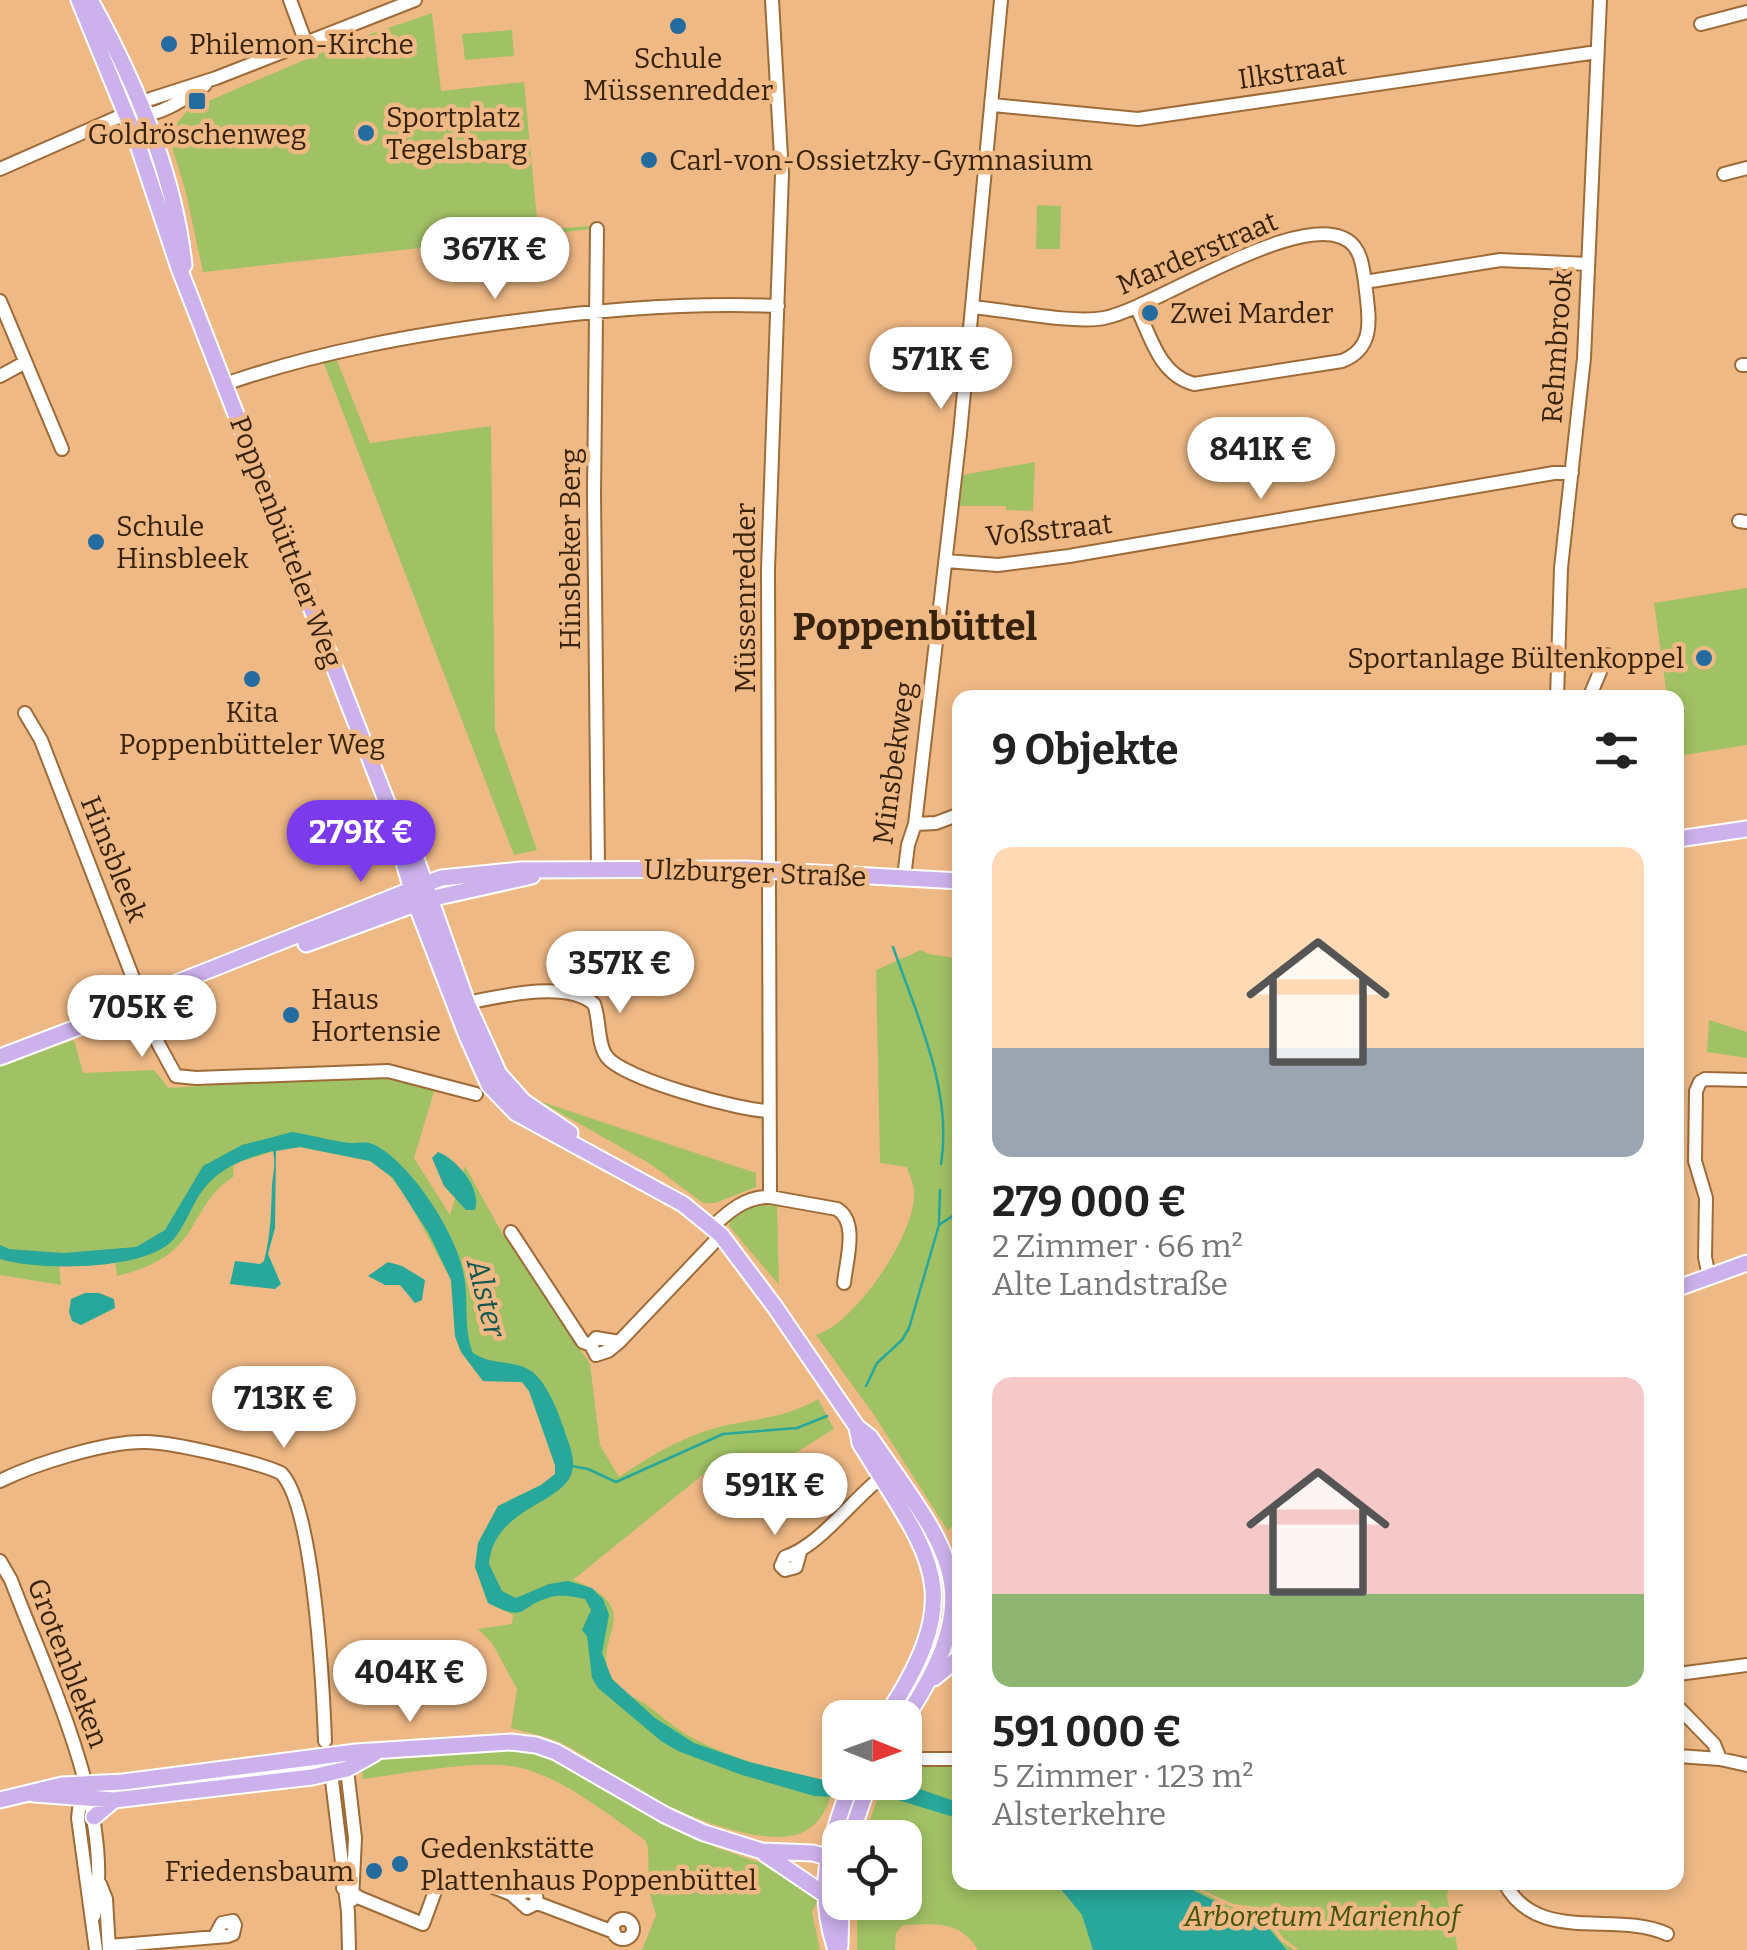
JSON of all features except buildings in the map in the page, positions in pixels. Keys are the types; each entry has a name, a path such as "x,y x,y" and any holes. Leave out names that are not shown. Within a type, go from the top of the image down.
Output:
{"main road":[{"name":"Poppenbütteler Weg","path":"78,0 136,111"},
{"name":"Poppenbütteler Weg","path":"90,0 136,111 186,284 386,800 408,836 420,893 466,1036 489,1085 516,1112 684,1204 716,1231 775,1307 857,1428 860,1443 952,1562"},
{"path":"1684,838 1747,829"},
{"name":"Ulzburger Straße","path":"0,1057 303,935 420,893 494,872 770,870 952,880"},
{"name":"Poppenbütteler Weg","path":"420,893 499,1074 511,1090 603,1160"},
{"path":"1684,1286 1747,1264"},
{"name":"Poppenbütteler Weg","path":"886,1474 922,1545 934,1592 923,1652 895,1700"},
{"name":"Poppenbütteler Weg","path":"934,1592 952,1610"},
{"name":"Poppenbütteler Weg","path":"929,1632 952,1614"},
{"name":"Poppenbütteler Weg","path":"927,1684 952,1621"},
{"path":"917,1700 927,1684 952,1664"},
{"path":"83,1795 337,1754 476,1742 536,1745 586,1768 684,1824 802,1863 822,1862"},
{"path":"0,1800 28,1792 114,1800 330,1774 337,1754"},
{"path":"94,1817 114,1800"},
{"path":"762,1851 822,1893"},
{"path":"828,1920 838,1950"},
{"path":"838,1950 839,1920"}],"street":[{"path":"290,0 306,43"},
{"path":"0,169 415,0"},
{"name":"Müssenredder","path":"770,1197 768,569 781,130 772,0"},
{"name":"Minsbekweg","path":"904,877 915,824 946,561 1001,0"},
{"name":"Rehmbrook","path":"1557,690 1562,568 1584,358 1600,0"},
{"path":"1701,24 1747,12"},
{"name":"Ilkstraat","path":"993,106 1138,120 1598,52"},
{"path":"1724,174 1747,168"},
{"name":"Hinsbeker Berg","path":"597,229 594,511 598,869"},
{"name":"Marderstraat","path":"972,307 1101,319 1137,308 1255,250 1315,234 1337,234 1352,243 1361,258 1365,282"},
{"path":"1137,308 1166,369 1179,380 1194,384 1354,356 1365,344 1370,328 1365,282 1500,260 1588,264"},
{"path":"0,302 62,448"},
{"path":"225,384 326,352 464,328 596,310 682,305 778,306"},
{"path":"0,376 24,364"},
{"name":"Voßstraat","path":"946,561 998,566 1554,472 1572,473"},
{"path":"1592,690 1607,656"},
{"name":"Hinsbleek","path":"25,713 41,740 167,1064 179,1078 388,1071 476,1094"},
{"path":"915,824 952,817"},
{"path":"467,1002 526,993 580,994 594,1004 604,1052 610,1060 637,1075 688,1092 736,1107 769,1111"},
{"path":"1709,1277 1705,1257 1706,1198 1695,1161 1696,1091 1705,1080 1747,1080"},
{"path":"511,1232 583,1342 591,1345 596,1338 619,1342 744,1202 770,1197 838,1209 845,1214 850,1223 844,1283"},
{"path":"0,1481 44,1462 144,1442 281,1472 294,1492 337,1754 355,1838 348,1912 349,1950"},
{"path":"800,1552 886,1474"},
{"name":"Grotenbleken","path":"0,1560 74,1748 83,1795 94,1916 105,1948"},
{"path":"1684,1673 1747,1666"},
{"path":"1684,1714 1714,1744 1720,1759"},
{"path":"1684,1756 1747,1765"},
{"path":"922,1759 952,1759"},
{"path":"330,1774 350,1890"},
{"name":"Grotenbleken","path":"83,1795 94,1817 100,1882 106,1899 105,1948"},
{"path":"350,1890 425,1920 436,1886 474,1881 511,1894 527,1908 536,1903 614,1932"},
{"name":"Grotenbleken","path":"94,1916 100,1882"},
{"path":"1510,1890 1520,1904 1542,1918 1651,1926 1667,1934"},
{"path":"105,1948 215,1936"}],"green space":[{"name":"Sportplatz Tegelsbarg","path":"432,13 441,91 524,82 538,230 591,229 203,272 168,134 188,110 344,43"},
{"path":"512,30 514,56 465,60 462,34"},
{"path":"1037,205 1061,206 1060,249 1036,249"},
{"path":"336,358 370,443 491,426 495,729 537,850 514,855 323,361"},
{"path":"1035,462 1033,511 1006,510 1006,506 959,506 963,475"},
{"name":"Sportanlage Bültenkoppel","path":"1747,588 1747,745 1684,755 1684,690 1666,690 1654,603"},
{"path":"921,950 952,958 952,1526 948,1531 872,1412 816,1335 832,1327 865,1295 895,1251 913,1208 914,1190 907,1167 880,1163 876,970"},
{"path":"1709,1020 1747,1032 1747,1058 1707,1052"},
{"path":"74,1040 83,1073 154,1070 169,1088 381,1075 435,1088 414,1158 450,1215 465,1166 502,1233 590,1364 600,1445 619,1477 698,1434 785,1413 818,1399 834,1429 768,1470 740,1459 721,1460 573,1580 598,1593 610,1605 614,1617 606,1657 609,1672 621,1689 702,1743 758,1764 822,1780 822,1800 829,1800 816,1823 785,1837 739,1832 688,1815 644,1794 563,1744 511,1728 517,1689 492,1643 478,1629 512,1624 513,1615 488,1603 475,1567 478,1543 498,1506 541,1485 555,1474 555,1465 529,1391 522,1382 483,1381 461,1352 455,1336 451,1280 406,1196 383,1168 370,1161 300,1147 277,1150 234,1164 233,1177 213,1195 182,1241 148,1266 117,1276 115,1262 59,1265 61,1285 0,1275 0,1066"},
{"path":"539,1101 756,1173 756,1187 715,1203 703,1203 649,1163"},
{"path":"777,1205 779,1285 729,1226 731,1214"},
{"path":"524,1748 554,1758 717,1848 776,1868 819,1898 812,1912 820,1950 642,1950 656,1915 649,1891 645,1840 588,1800 525,1769 489,1765 363,1779 362,1767 377,1759"},
{"path":"952,1766 952,1890 1197,1890 1232,1907 1247,1908 1268,1922 1281,1941 1295,1950 978,1950 955,1929 926,1924 903,1925 896,1933 895,1950 857,1950 857,1920 922,1920 922,1820 870,1820 877,1800 922,1800 922,1767"},
{"name":"Arboretum Marienhof","path":"1202,1890 1448,1890 1458,1950 1299,1950 1250,1906 1233,1904"}],"water":[{"path":"292,1132 372,1144 404,1168 453,1241 465,1286 473,1353 523,1367 542,1382 554,1402 572,1454 570,1476 562,1487 519,1516 494,1544 489,1564 502,1591 516,1598 549,1584 568,1581 592,1588 603,1599 609,1615 602,1653 612,1679 655,1718 694,1743 749,1762 822,1780 822,1796 739,1774 661,1741 598,1688 592,1678 587,1636 582,1630 591,1610 585,1599 555,1596 517,1613 488,1603 475,1567 478,1543 498,1506 541,1485 555,1474 555,1465 529,1391 522,1382 483,1381 461,1352 455,1336 451,1280 429,1234 393,1178 370,1161 300,1147 276,1151 275,1228 268,1254 281,1284 275,1289 230,1284 235,1261 264,1261 273,1151 220,1173 204,1189 173,1240 140,1258 90,1266 0,1259 0,1245 63,1253 136,1247 165,1230 203,1166 242,1145"},
{"path":"438,1152 467,1176 475,1193 475,1210 466,1210 444,1186 432,1158"},
{"path":"388,1262 425,1280 422,1300 415,1303 400,1285 385,1285 368,1276"},
{"path":"85,1293 114,1299 115,1308 81,1325 72,1321 71,1299"},
{"path":"922,1790 952,1800 952,1817 898,1800 922,1800"},
{"path":"1062,1890 1192,1890 1246,1912 1266,1925 1287,1950 1093,1950 1082,1915"}],"waterway":[{"path":"893,947 937,1081 942,1109 941,1164"},
{"path":"939,1223 940,1190"},
{"path":"866,1386 877,1363 909,1328 939,1225 952,1216"},
{"path":"571,1466 616,1482 723,1434 797,1428 827,1416"}],"place":[{"name":"Schule Müssenredder","path":"678,26"},
{"name":"Philemon-Kirche","path":"169,44"},
{"name":"Goldröschenweg","path":"197,101"},
{"name":"Sportplatz Tegelsbarg","path":"366,133"},
{"name":"Carl-von-Ossietzky-Gymnasium","path":"649,160"},
{"name":"Zwei Marder","path":"1150,313"},
{"name":"Schule Hinsbleek","path":"96,542"},
{"name":"Sportanlage Bültenkoppel","path":"1704,658"},
{"name":"Kita Poppenbütteler Weg","path":"252,679"},
{"name":"Haus Hortensie","path":"291,1015"},
{"name":"Gedenkstätte Plattenhaus Poppenbüttel","path":"400,1864"},
{"name":"Friedensbaum","path":"374,1871"}],"district":[{"name":"Poppenbüttel","path":"915,627"}],"water label":[{"name":"Alster","path":"486,1298"}]}
